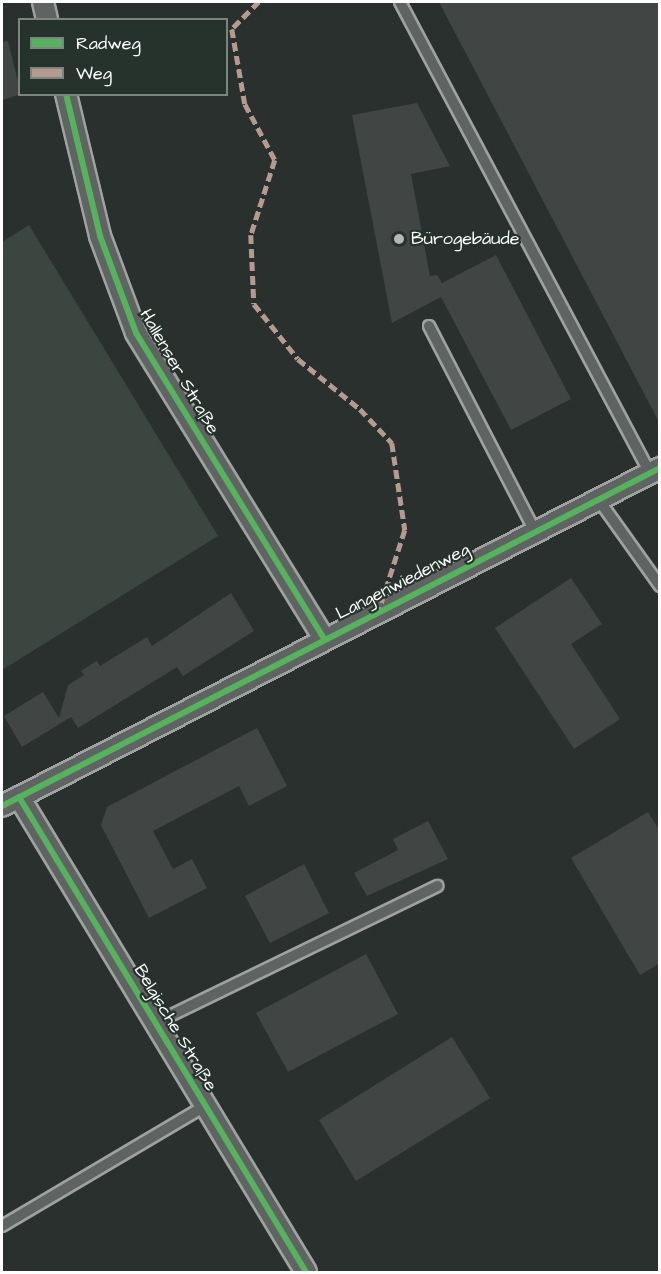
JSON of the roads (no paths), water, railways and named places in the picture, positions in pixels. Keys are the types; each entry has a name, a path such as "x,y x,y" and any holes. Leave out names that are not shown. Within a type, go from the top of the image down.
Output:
{"street":[{"path":"43,2 47,18"},
{"name":"Hallenser Straße","path":"66,96 100,236 136,333 324,639"},
{"name":"Langenwiedenweg","path":"10,802 655,470"},
{"name":"Belgische Straße","path":"10,802 155,1023 306,1272"}],"lane":[{"path":"400,2 655,470"},
{"path":"429,326 536,531"},
{"path":"598,499 660,586"},
{"path":"155,1023 437,886"},
{"name":"Belgische Straße","path":"2,1226 205,1107"}],"place":[{"name":"Bürogebäude","path":"399,239"}]}
